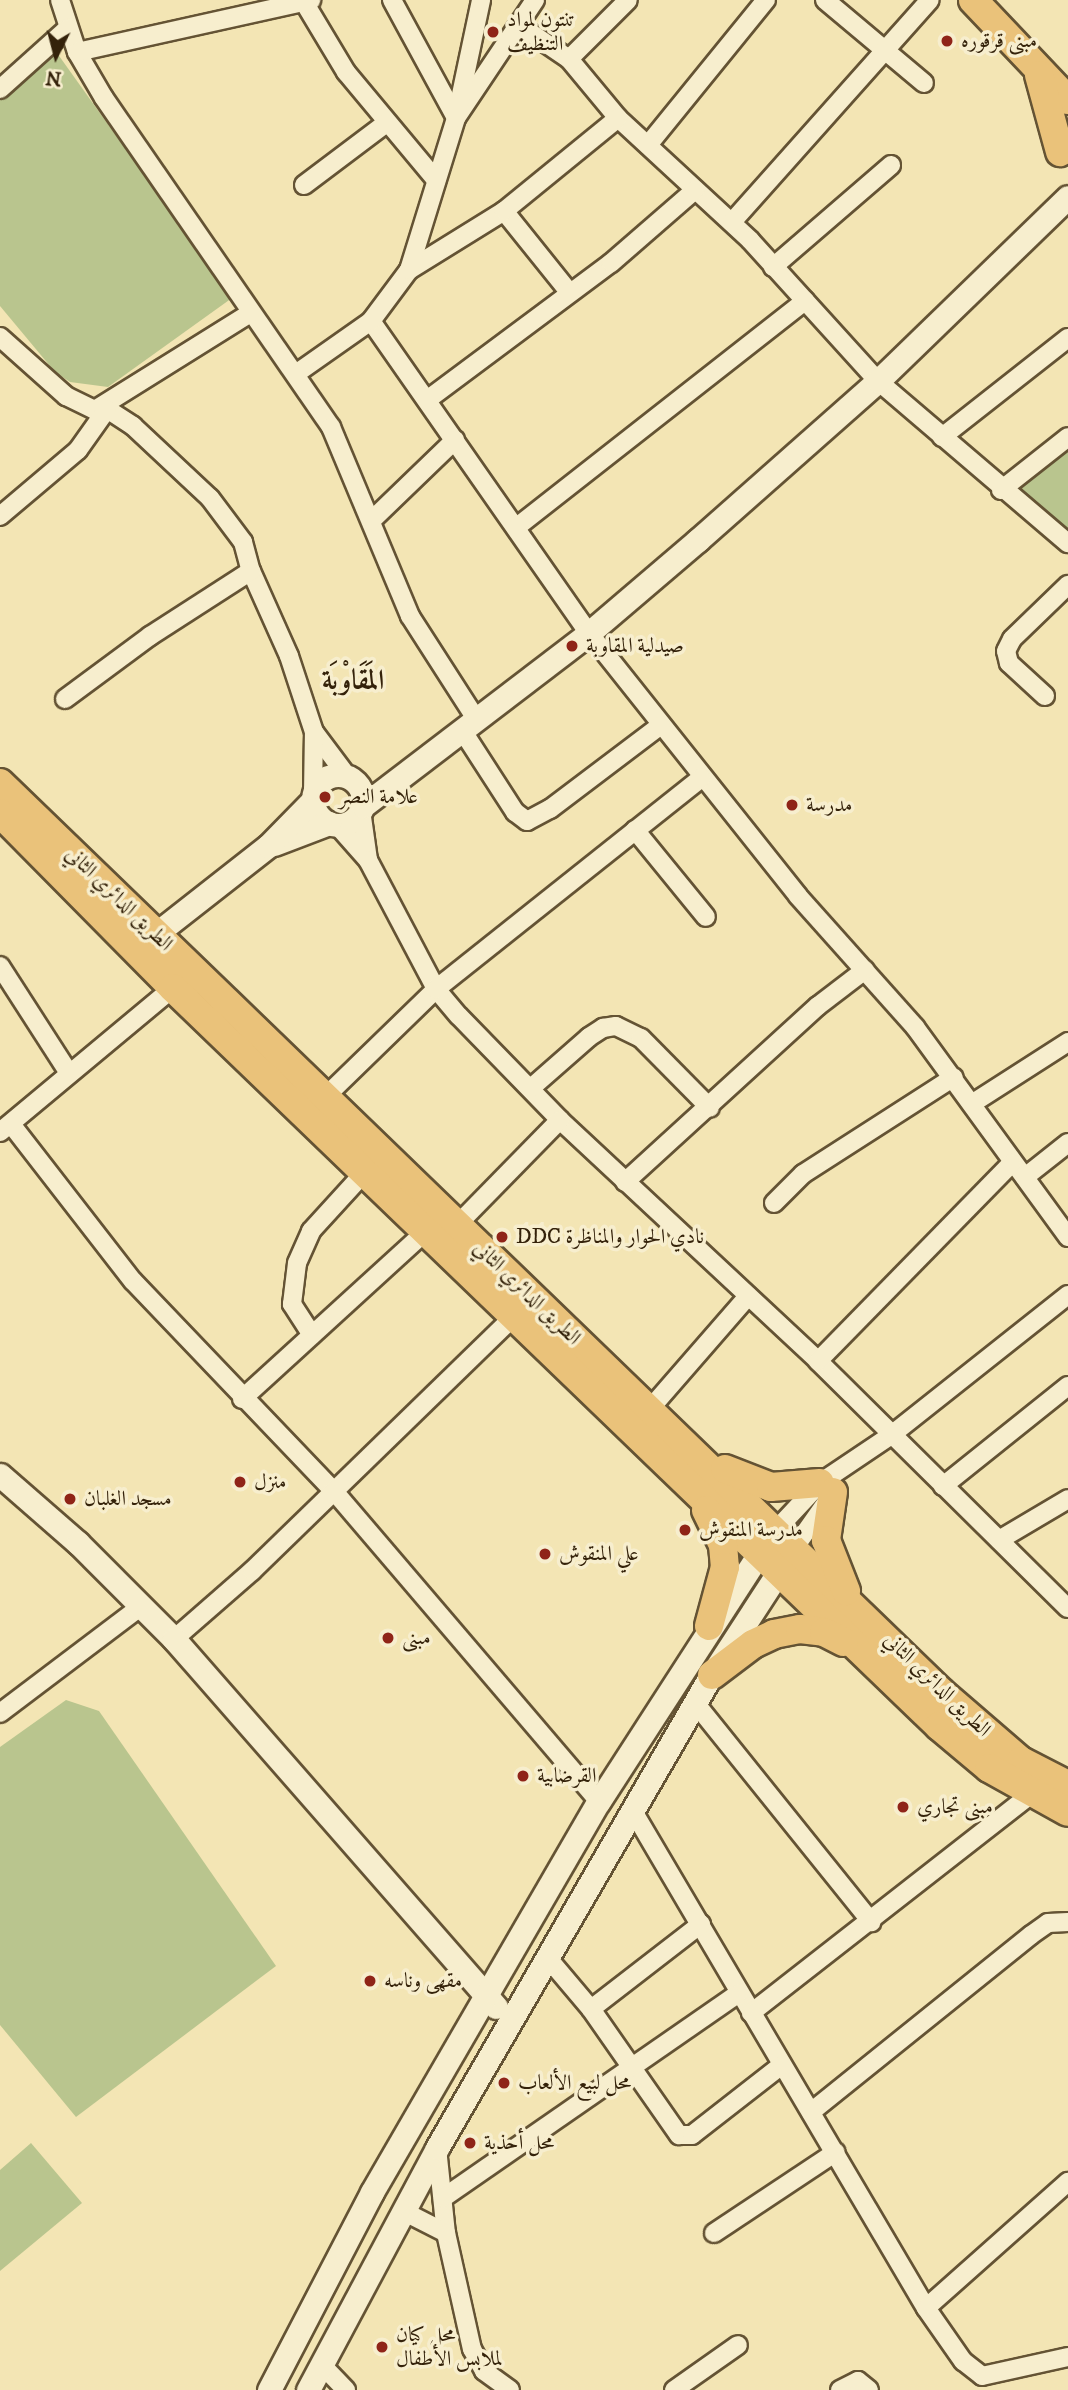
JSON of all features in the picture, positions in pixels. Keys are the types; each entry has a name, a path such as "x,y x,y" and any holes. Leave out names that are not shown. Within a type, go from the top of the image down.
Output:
{"main road":[{"path":"973,0 1068,100"},
{"path":"1036,65 1064,160"},
{"path":"1064,160 1059,141 1068,123"},
{"name":"الطريق الدائري الثاني","path":"0,783 146,941 173,988 513,1317 692,1483 777,1573 949,1735 1030,1795 1068,1812"},
{"name":"الطريق الدائري الثاني","path":"0,813 323,1098 786,1538 983,1731 1021,1761 1065,1780"},
{"path":"695,1453 753,1484 827,1488 826,1540 852,1603"},
{"path":"692,1483 723,1545 725,1567 709,1626"},
{"path":"712,1675 753,1644 800,1629 824,1632 858,1649"}],"street":[{"path":"60,0 77,52 250,313 297,373 331,427 410,616 514,812 527,821 550,809 661,725"},
{"path":"392,0 456,118"},
{"path":"297,373 371,321 409,270 456,118 481,0"},
{"path":"456,118 535,0"},
{"path":"569,59 628,0"},
{"path":"648,145 766,0"},
{"path":"825,0 887,48 924,82"},
{"path":"732,222 930,0"},
{"path":"77,52 307,1 346,72 385,124 436,180"},
{"path":"519,25 569,59 618,118 732,222 878,381 1001,490 1068,543"},
{"path":"0,89 68,28"},
{"path":"409,270 504,211 618,118"},
{"path":"304,186 385,124"},
{"path":"773,267 891,165"},
{"path":"427,400 570,293 695,190"},
{"path":"268,846 333,824 347,824 406,770 589,633 878,381 1068,197"},
{"path":"504,211 570,293"},
{"path":"518,526 805,301"},
{"path":"0,516 78,450 101,410 250,313"},
{"path":"371,321 518,526 589,633 701,778 954,1077 1012,1163 1068,1237"},
{"path":"0,337 66,396 133,426 210,498 243,542 251,572 289,656 314,732 313,797 317,814 333,824 368,860 436,989 560,1120 818,1361 890,1436 1068,1608"},
{"path":"942,437 1068,338"},
{"path":"1001,490 1068,437"},
{"path":"371,521 455,440"},
{"path":"65,699 150,636 251,572"},
{"path":"1045,696 1009,663 1006,651 1012,639 1068,585"},
{"path":"314,732 360,786 368,860"},
{"path":"146,941 268,846 313,797 326,777 406,770"},
{"path":"323,1098 436,989 701,778"},
{"path":"635,830 706,917"},
{"path":"0,966 69,1073"},
{"path":"625,1182 710,1108 818,1006 865,971"},
{"path":"173,988 5,1128 134,1281 242,1399 333,1490 600,1801"},
{"path":"531,1088 589,1037 603,1028 616,1026 641,1038 710,1108"},
{"path":"973,1103 1068,1041"},
{"path":"774,1203 803,1174 954,1077"},
{"path":"457,1225 560,1120"},
{"path":"1025,1177 1068,1143"},
{"path":"818,1361 1012,1163"},
{"path":"312,1335 292,1304 298,1264 311,1231 364,1173"},
{"path":"242,1399 425,1231"},
{"path":"269,2390 372,2192 600,1801 757,1553 786,1538 827,1488 853,1462 890,1436 1068,1295"},
{"path":"649,1410 748,1296"},
{"path":"174,1639 513,1317"},
{"path":"943,1486 1068,1386"},
{"path":"0,1475 78,1543 139,1608 174,1639 510,2022"},
{"path":"308,2390 437,2148 712,1675 777,1573 786,1538 827,1488"},
{"path":"999,1540 1068,1499"},
{"path":"0,1713 139,1608"},
{"path":"696,1704 871,1922"},
{"path":"751,2013 871,1922 1030,1795"},
{"path":"633,1811 926,2308 963,2361 982,2383 1068,2357"},
{"path":"811,2112 1031,1935 1048,1923 1068,1922"},
{"path":"591,2009 701,1924"},
{"path":"547,1957 591,2009 677,2132 686,2137 782,2065"},
{"path":"443,2197 739,1993"},
{"path":"437,2148 446,2233 472,2349 484,2371 510,2390"},
{"path":"714,2233 836,2152"},
{"path":"926,2308 1068,2182"},
{"path":"405,2212 446,2233"},
{"path":"674,2390 738,2345"},
{"path":"321,2364 346,2390"},
{"path":"840,2390 859,2381 869,2390"}],"green space":[{"path":"57,53 232,298 108,387 70,382 55,372 0,306 0,100"},
{"path":"1068,445 1068,531 1013,488"},
{"path":"66,1700 99,1711 276,1966 76,2117 0,2025 0,1747"},
{"path":"31,2143 82,2203 0,2271 0,2170"}],"place":[{"name":"تنتون لمواد التنظيف","path":"493,32"},
{"name":"مبنى قرقوره","path":"947,41"},
{"name":"صيدلية المقاوبة","path":"572,646"},
{"name":"علامة النصر","path":"325,797"},
{"name":"مدرسة","path":"792,805"},
{"name":"DDC نادي الحوار والمناظرة","path":"502,1237"},
{"name":"منزل","path":"240,1482"},
{"name":"مسجد الغلبان","path":"70,1499"},
{"name":"مدرسة المنقوش","path":"685,1530"},
{"name":"علي المنقوش","path":"545,1554"},
{"name":"مبنى","path":"388,1638"},
{"name":"القرضابية","path":"523,1776"},
{"name":"مبنى تجاري","path":"903,1807"},
{"name":"مقهى وناسه","path":"370,1981"},
{"name":"محل لبيع الألعاب","path":"504,2083"},
{"name":"محل أحذية","path":"470,2143"},
{"name":"محل كيان لملابس الأطفال","path":"382,2347"}],"district":[{"name":"المَقَاوْبَة","path":"353,681"}]}
